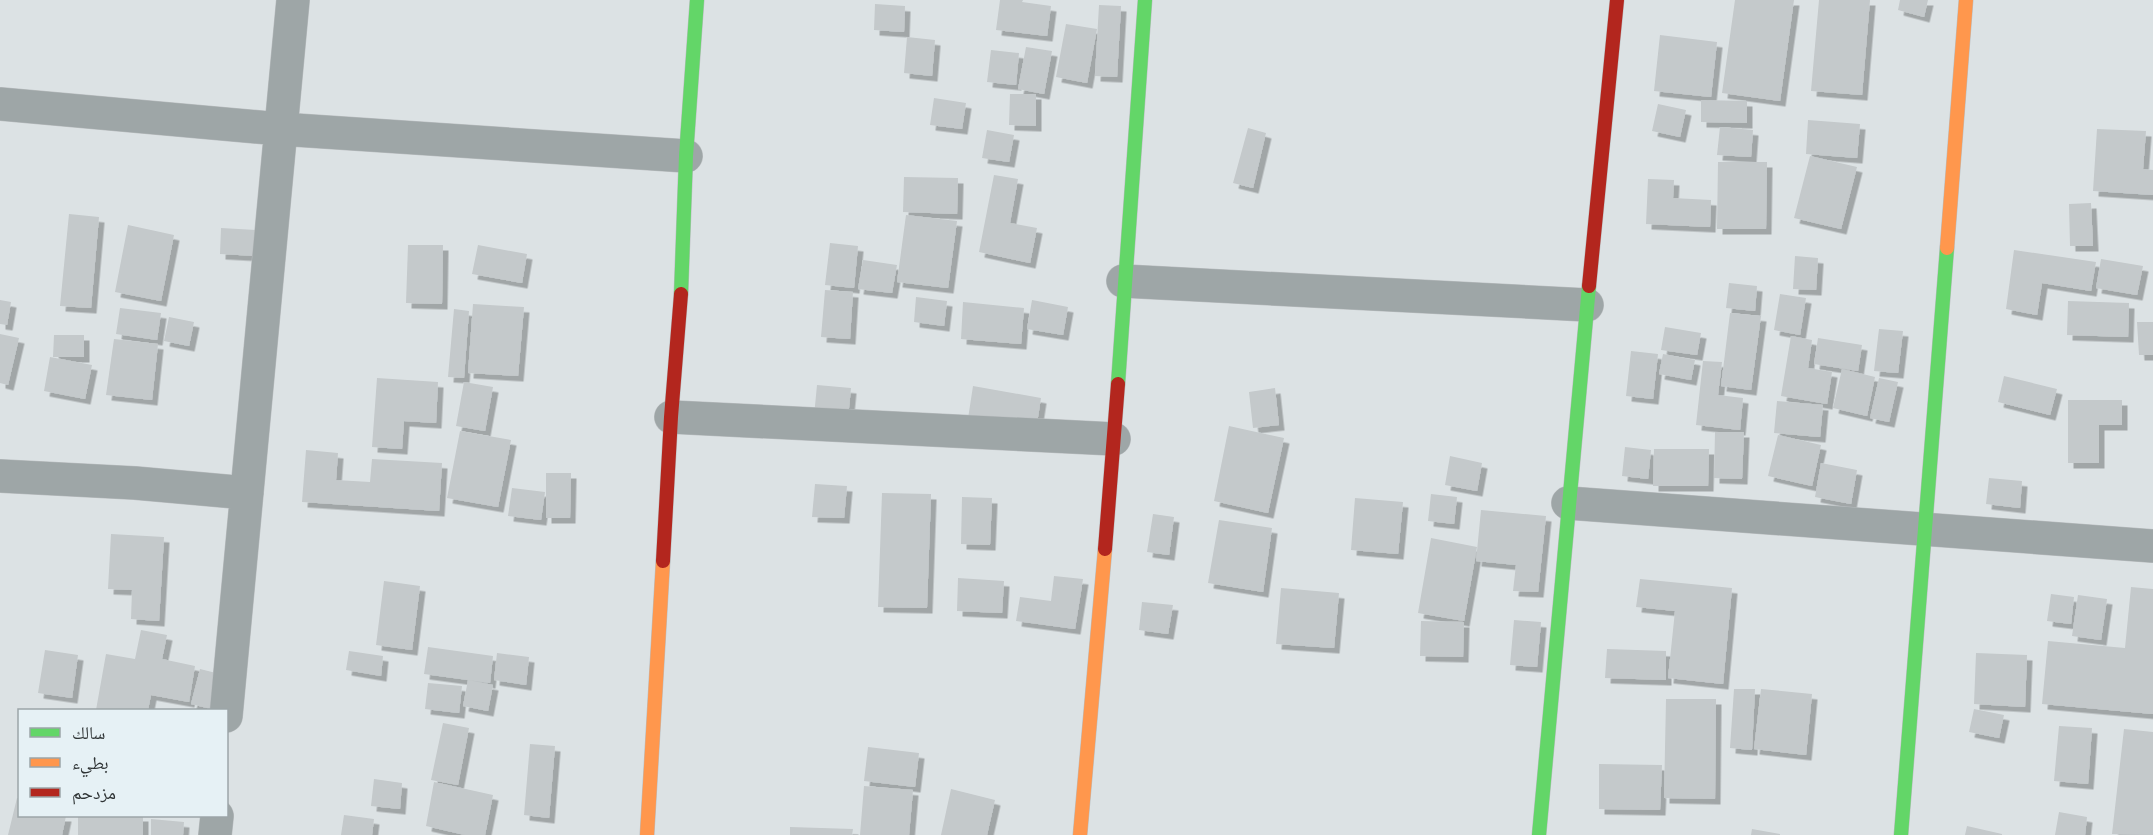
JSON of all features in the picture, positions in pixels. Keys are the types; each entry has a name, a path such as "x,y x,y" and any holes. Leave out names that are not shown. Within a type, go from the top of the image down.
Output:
{"street":[{"path":"227,709 293,0"},
{"path":"647,835 671,417 682,284 686,156 697,0"},
{"path":"1080,835 1114,440 1145,0"},
{"path":"1539,835 1568,503 1617,0"},
{"path":"1901,835 1923,529 1966,0"},
{"path":"0,104 280,129 686,156"},
{"path":"1124,281 1587,306"},
{"path":"671,417 1114,440"},
{"path":"0,476 135,483 247,494"},
{"path":"1568,503 2153,546"},
{"path":"215,835 217,817"}],"building":[{"path":"1000,0 1023,0 1022,2 1051,6 1047,36 996,30"},
{"path":"1735,0 1794,0 1780,101 1722,93"},
{"path":"1819,0 1870,0 1862,95 1811,91"},
{"path":"1900,0 1928,0 1924,17 1898,10"},
{"path":"875,4 905,6 904,32 874,30"},
{"path":"1099,5 1121,6 1117,77 1095,76"},
{"path":"1066,24 1097,29 1087,83 1056,77"},
{"path":"1660,35 1717,42 1711,97 1654,91"},
{"path":"907,37 935,40 932,76 904,73"},
{"path":"1026,47 1052,51 1044,94 1018,89"},
{"path":"991,50 1019,53 1016,85 987,82"},
{"path":"1010,94 1036,94 1036,126 1009,125"},
{"path":"934,98 966,103 962,129 930,125"},
{"path":"1701,100 1747,101 1747,123 1701,122"},
{"path":"1658,104 1686,110 1680,137 1652,131"},
{"path":"1808,120 1860,124 1857,158 1806,154"},
{"path":"1720,127 1753,130 1751,157 1717,155"},
{"path":"1248,128 1266,133 1253,188 1233,183"},
{"path":"2097,129 2146,131 2143,169 2153,170 2153,195 2093,191"},
{"path":"987,130 1014,135 1009,162 982,158"},
{"path":"1810,156 1857,167 1841,229 1794,218"},
{"path":"1718,162 1767,162 1766,229 1717,229"},
{"path":"994,175 1018,179 1010,223 1037,228 1030,263 979,252"},
{"path":"904,177 958,178 957,214 903,212"},
{"path":"1648,179 1674,180 1673,198 1711,200 1710,227 1646,224"},
{"path":"2091,203 2093,246 2070,246 2069,204"},
{"path":"69,214 99,217 91,308 60,306"},
{"path":"906,215 957,221 948,288 897,282"},
{"path":"128,225 174,235 161,301 115,292"},
{"path":"221,228 257,230 256,256 220,254"},
{"path":"830,243 858,246 854,288 825,285"},
{"path":"408,245 443,245 442,304 406,303"},
{"path":"478,245 527,254 522,283 472,274"},
{"path":"2014,250 2096,262 2091,291 2042,283 2037,315 2006,309"},
{"path":"1795,256 1818,258 1816,290 1793,289"},
{"path":"2101,259 2143,266 2137,295 2096,288"},
{"path":"863,260 897,265 892,293 858,289"},
{"path":"1729,283 1757,286 1755,311 1726,308"},
{"path":"825,290 853,292 850,339 821,337"},
{"path":"1780,294 1806,298 1800,335 1774,330"},
{"path":"916,297 947,301 944,326 914,322"},
{"path":"0,300 11,302 7,325 0,324"},
{"path":"1032,300 1068,307 1063,335 1027,329"},
{"path":"2068,301 2129,303 2128,337 2067,335"},
{"path":"963,302 1024,308 1021,344 961,339"},
{"path":"473,304 524,307 518,376 468,373"},
{"path":"120,308 161,313 157,340 116,334"},
{"path":"454,309 469,311 464,378 448,377"},
{"path":"1730,313 1761,316 1751,390 1721,386"},
{"path":"169,317 194,322 189,346 164,341"},
{"path":"2137,322 2153,322 2153,355 2139,355"},
{"path":"1665,327 1701,333 1697,355 1661,350"},
{"path":"1879,329 1903,331 1898,373 1874,371"},
{"path":"0,334 19,338 8,385 0,383"},
{"path":"54,335 84,335 84,357 53,357"},
{"path":"1791,336 1812,340 1808,368 1832,372 1827,404 1781,396"},
{"path":"1818,338 1862,345 1858,371 1814,364"},
{"path":"114,339 158,344 152,400 106,395"},
{"path":"1631,351 1658,354 1653,399 1626,396"},
{"path":"1663,354 1695,360 1691,380 1659,374"},
{"path":"50,357 92,365 85,399 44,391"},
{"path":"1703,361 1722,362 1718,395 1743,398 1740,430 1696,425"},
{"path":"1842,369 1875,377 1867,416 1833,408"},
{"path":"2004,376 2057,389 2050,415 1998,402"},
{"path":"377,378 438,382 436,423 404,421 402,449 372,447"},
{"path":"1879,378 1898,382 1889,422 1870,418"},
{"path":"464,382 493,387 485,431 456,426"},
{"path":"817,385 851,388 848,418 814,416"},
{"path":"973,386 1041,398 1035,436 967,425"},
{"path":"1275,388 1279,425 1253,428 1249,392"},
{"path":"2068,400 2122,400 2122,425 2099,425 2099,463 2068,463"},
{"path":"1777,401 1823,405 1820,437 1774,433"},
{"path":"1229,426 1284,438 1268,513 1214,501"},
{"path":"460,431 511,440 498,507 447,498"},
{"path":"1715,432 1744,432 1742,479 1714,478"},
{"path":"1778,435 1821,445 1812,486 1768,476"},
{"path":"1625,447 1651,450 1648,479 1622,476"},
{"path":"1654,449 1709,449 1708,486 1653,486"},
{"path":"306,450 338,453 336,480 370,482 372,459 442,463 439,511 302,502"},
{"path":"1450,456 1482,463 1477,491 1445,485"},
{"path":"1821,463 1857,470 1851,504 1815,497"},
{"path":"546,473 571,473 570,518 546,518"},
{"path":"1989,478 2022,481 2020,508 1986,504"},
{"path":"815,484 847,486 844,518 812,517"},
{"path":"512,488 545,492 541,520 508,516"},
{"path":"882,493 931,494 927,608 878,607"},
{"path":"1431,494 1457,497 1454,524 1428,521"},
{"path":"962,497 992,498 990,545 961,544"},
{"path":"1355,498 1403,502 1398,554 1351,550"},
{"path":"1481,510 1546,516 1538,592 1513,591 1516,565 1476,561"},
{"path":"1153,514 1174,517 1169,555 1147,552"},
{"path":"1219,520 1272,528 1263,592 1208,583"},
{"path":"111,534 164,537 159,621 131,619 132,590 108,589"},
{"path":"1431,538 1477,547 1464,621 1418,613"},
{"path":"1054,576 1083,579 1075,629 1016,621 1020,597 1051,601"},
{"path":"958,578 1004,581 1002,613 957,611"},
{"path":"1640,579 1732,588 1723,684 1668,678 1675,611 1636,607"},
{"path":"384,581 420,586 412,650 376,645"},
{"path":"2131,587 2153,589 2153,714 2042,704 2048,641 2125,648"},
{"path":"1281,588 1339,593 1334,648 1276,644"},
{"path":"2051,594 2074,597 2071,624 2047,621"},
{"path":"2078,595 2107,599 2101,640 2072,636"},
{"path":"1142,602 1173,605 1168,634 1139,630"},
{"path":"1514,620 1541,622 1537,667 1510,665"},
{"path":"1421,621 1464,622 1463,657 1420,656"},
{"path":"141,630 167,635 162,659 195,666 189,702 151,695 148,709 96,709 106,654 135,659"},
{"path":"428,647 493,656 490,683 424,674"},
{"path":"1607,649 1666,651 1666,680 1605,678"},
{"path":"45,650 78,655 72,698 38,693"},
{"path":"349,651 383,656 381,676 346,670"},
{"path":"497,653 529,657 526,685 494,680"},
{"path":"1976,653 2027,655 2025,707 1974,704"},
{"path":"200,669 220,674 211,709 191,704"},
{"path":"468,680 493,685 488,711 463,706"},
{"path":"428,683 462,686 459,713 425,709"},
{"path":"1734,689 1755,689 1752,750 1730,748"},
{"path":"1761,689 1812,694 1806,755 1754,749"},
{"path":"1666,699 1716,699 1715,799 1664,798"},
{"path":"1974,709 2004,715 1999,738 1969,732"},
{"path":"443,723 469,728 458,785 431,780"},
{"path":"2059,726 2092,728 2088,784 2054,781"},
{"path":"2124,729 2153,732 2153,835 2112,834"},
{"path":"530,744 555,746 549,818 524,815"},
{"path":"868,747 919,753 915,787 864,781"},
{"path":"1599,764 1662,765 1660,810 1599,809"},
{"path":"374,779 402,783 400,809 371,806"},
{"path":"434,782 493,795 485,835 465,835 426,826"},
{"path":"864,786 913,790 909,835 860,835"},
{"path":"951,789 995,800 987,835 941,835"},
{"path":"17,798 18,817 66,817 62,835 8,835"},
{"path":"2059,812 2087,817 2085,835 2055,835"},
{"path":"344,815 374,819 372,835 341,835"},
{"path":"78,817 143,817 143,835 78,835"},
{"path":"151,819 184,822 183,835 151,835"},
{"path":"1967,826 2002,834 2002,835 1965,835"},
{"path":"790,827 853,829 852,835 790,835"},
{"path":"1752,829 1780,834 1780,835 1751,835"}],"traffic: fast":[{"path":"681,294 686,156 697,0"},
{"path":"1118,384 1145,0"},
{"path":"1901,835 1947,248"},
{"path":"1539,835 1589,286"}],"traffic: slow":[{"path":"1947,248 1966,0"},
{"path":"1080,835 1105,549"},
{"path":"647,835 663,561"}],"traffic: jam":[{"path":"1589,286 1617,0"},
{"path":"663,561 681,294"},
{"path":"1105,549 1118,384"}]}
